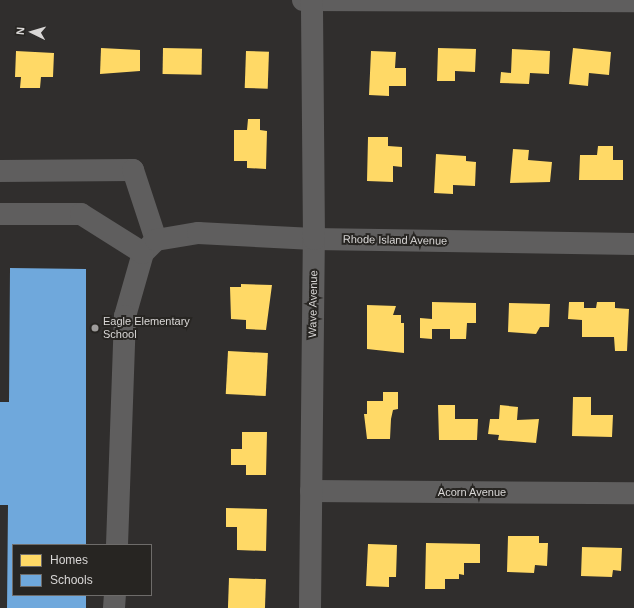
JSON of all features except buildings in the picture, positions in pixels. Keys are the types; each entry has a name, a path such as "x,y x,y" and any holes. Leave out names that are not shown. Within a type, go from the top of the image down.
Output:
{"street":[{"path":"303,0 634,1"},
{"name":"Wave Avenue","path":"310,608 314,239 312,0"},
{"path":"0,171 133,170 150,247 125,316 116,544"},
{"path":"0,214 81,214 150,247"},
{"name":"Rhode Island Avenue","path":"150,247 198,233 314,239 634,244"},
{"name":"Acorn Avenue","path":"311,491 634,493"},
{"path":"114,608 115,596"}],"place":[{"name":"Eagle Elementary School","path":"95,328"}]}
